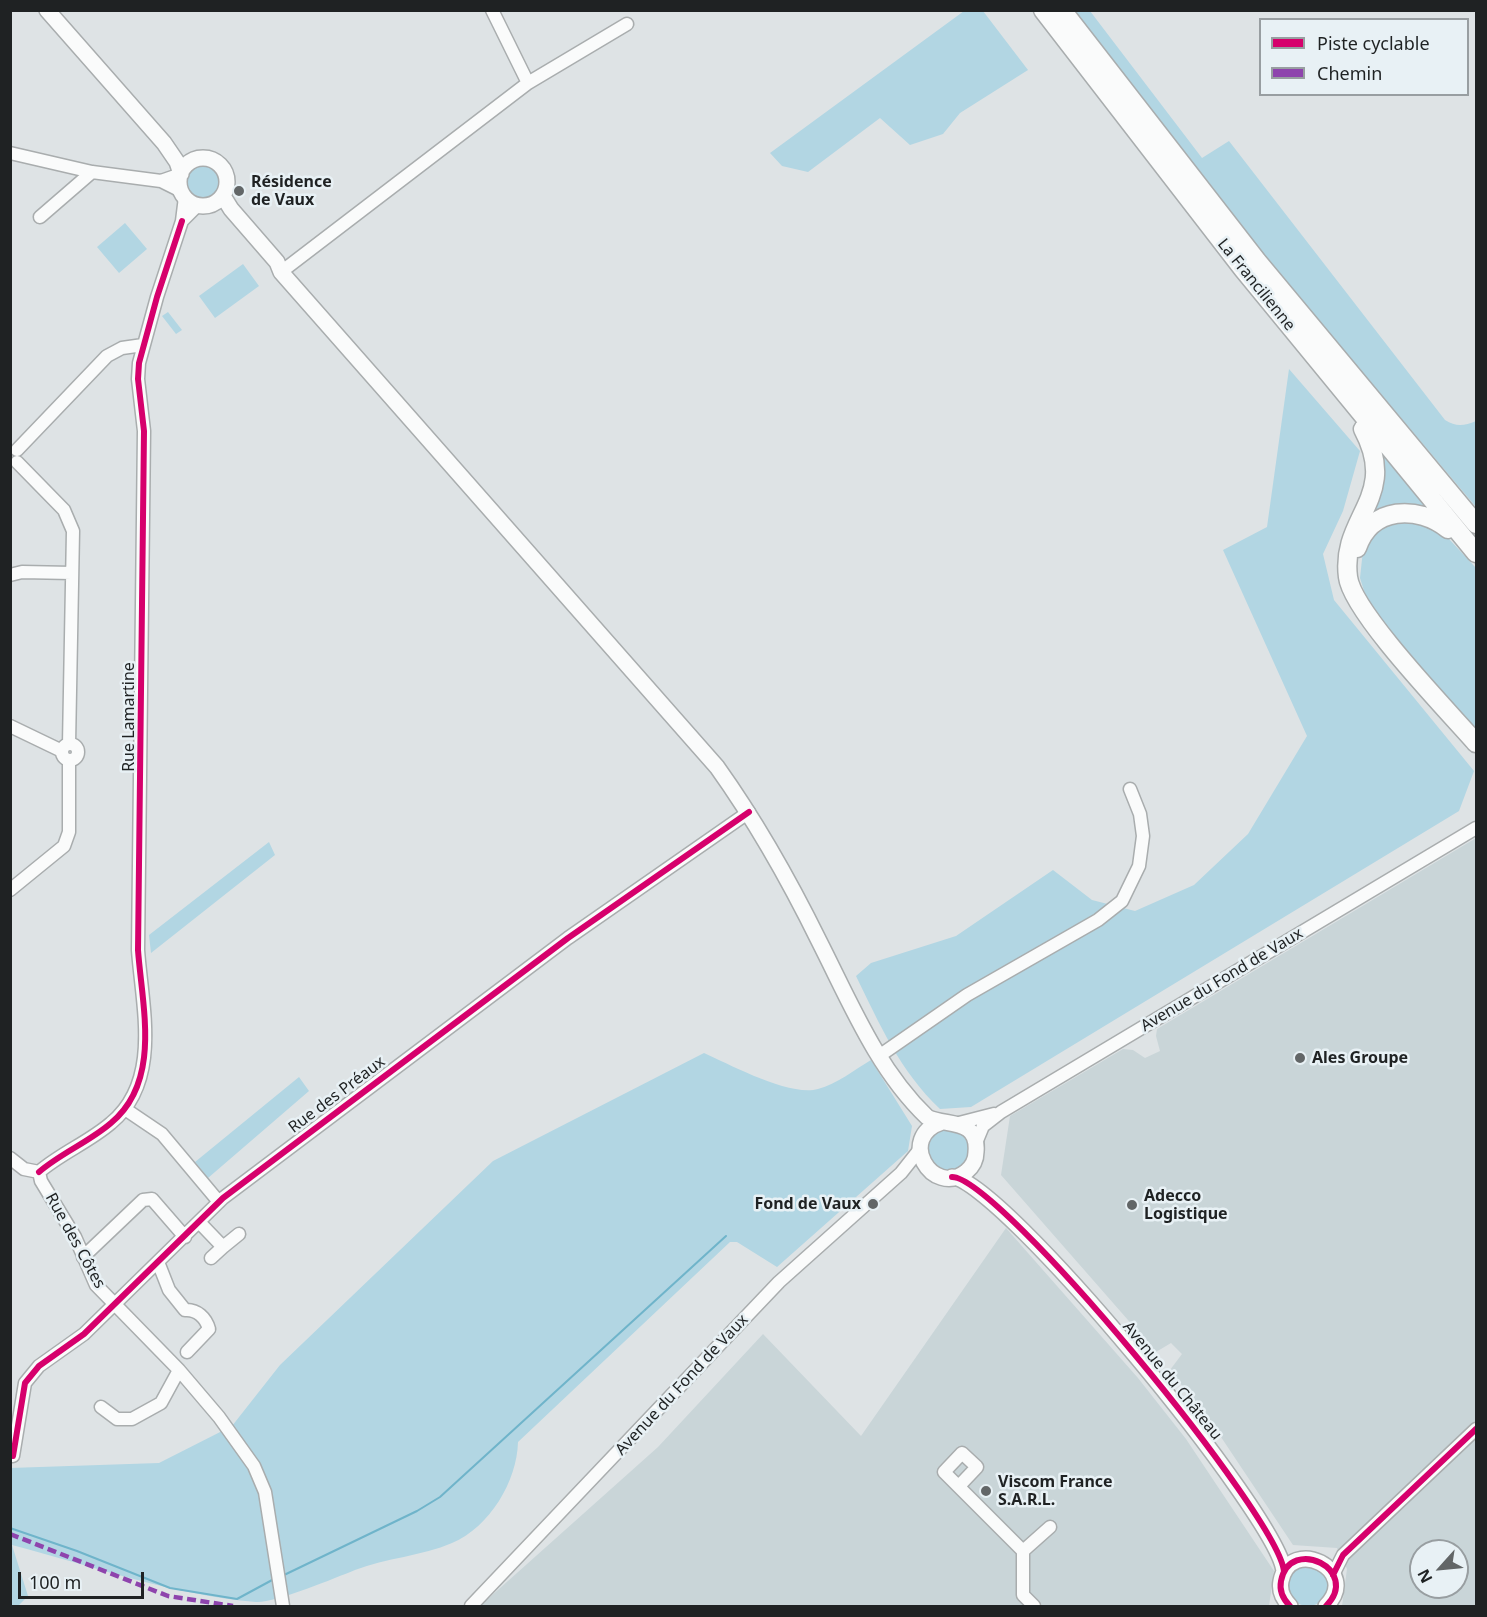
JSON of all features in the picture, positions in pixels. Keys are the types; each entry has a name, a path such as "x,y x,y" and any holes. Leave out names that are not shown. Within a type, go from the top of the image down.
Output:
{"highway":[{"name":"La Francilienne","path":"1043,10 1180,190 1476,555"},
{"name":"La Francilienne","path":"1062,10 1257,261 1475,521"},
{"path":"1341,391 1372,445 1377,465 1374,486 1350,543 1347,568 1351,589 1366,614 1476,743"},
{"path":"1366,614 1355,583 1355,556 1359,543 1368,531 1384,518 1405,513 1429,516 1449,530 1476,555"}],"main road":[{"path":"47,10 164,143 177,162 193,200 222,213 271,266 281,272 717,767 749,812 780,864 882,1060 919,1127 927,1168 937,1176 952,1178 964,1173 973,1163 976,1143 971,1133 959,1123 942,1122 924,1115 882,1060"},
{"path":"164,143 192,161"},
{"path":"181,174 192,161 207,158 220,165 227,179 223,196 231,209 277,262 281,272"},
{"path":"193,200 223,196"},
{"path":"921,1144 929,1128 942,1122"},
{"name":"Avenue du Château","path":"973,1163 979,1180 1015,1224 1098,1312 1190,1422 1278,1549 1284,1572 1281,1588 1287,1605"},
{"name":"Avenue du Château","path":"952,1178 961,1178 971,1184 1015,1224"},
{"name":"Avenue du Château","path":"1278,1549 1299,1560"},
{"path":"1284,1572 1299,1560 1311,1559 1323,1563 1333,1575 1335,1592 1327,1606"}],"street":[{"path":"492,10 528,83"},
{"path":"281,272 528,83 627,24"},
{"path":"10,153 92,172 160,181 193,200"},
{"path":"40,217 92,172"},
{"path":"160,181 181,174"},
{"name":"Rue Lamartine","path":"39,1172 107,1126 125,1109 139,1079 147,1036 138,950 144,431 138,370 143,345 182,221 193,200"},
{"path":"11,890 64,846 69,832 67,752 72,573 72,531 68,516 14,456 107,356 122,348 143,345"},
{"path":"10,575 72,573"},
{"path":"10,726 67,752"},
{"path":"882,1060 967,995 1098,920 1122,901 1139,866 1143,836 1140,814 1130,789"},
{"name":"Rue des Préaux","path":"13,1456 25,1383 39,1366 84,1334 219,1202 568,938 749,812"},
{"name":"Avenue du Fond de Vaux","path":"1443,848 1476,817"},
{"name":"Avenue du Fond de Vaux","path":"976,1143 983,1126 1000,1112 1476,828"},
{"path":"125,1109 162,1134 219,1202"},
{"name":"Avenue du Fond de Vaux","path":"959,1123 1000,1112"},
{"name":"Avenue du Fond de Vaux","path":"471,1606 779,1282 901,1173 921,1144"},
{"path":"10,1158 24,1169 39,1172"},
{"path":"901,1173 915,1167 927,1168"},
{"name":"Rue des Côtes","path":"39,1172 75,1237 96,1285 178,1370 219,1417 254,1466 265,1492 284,1606"},
{"path":"83,1257 143,1200 152,1199 185,1237"},
{"path":"199,1222 223,1247"},
{"path":"211,1258 239,1234"},
{"path":"158,1262 169,1290 185,1310 201,1315 208,1323 209,1329 187,1352"},
{"path":"96,1285 103,1315"},
{"path":"100,1407 117,1419 132,1419 161,1403 178,1370"},
{"path":"1333,1575 1343,1555 1476,1429"},
{"path":"959,1486 1023,1551 1023,1595 1035,1606"},
{"path":"1023,1551 1050,1527"},
{"path":"1323,1563 1343,1555"}],"shaded area":[{"path":"964,11 983,11 1028,70 960,113 943,134 910,145 880,118 808,172 782,166 770,153"},
{"path":"1072,11 1090,11 1202,158 1229,141 1445,420 1460,425 1476,421 1476,507 1250,239"},
{"path":"202,164 215,169 220,182 215,195 202,200 189,195 184,182 189,169"},
{"path":"125,223 147,249 119,273 97,247"},
{"path":"243,264 259,286 215,318 199,296"},
{"path":"168,312 182,330 176,334 162,316"},
{"path":"1289,369 1360,451 1343,511 1323,554 1334,600 1474,771 1459,811 971,1107 940,1109 902,1063 856,976 871,963 956,936 1053,870 1092,900 1135,911 1194,885 1248,834 1307,736 1223,550 1267,527"},
{"path":"1381,450 1430,507 1362,526"},
{"path":"1401,518 1436,525 1476,568 1476,736 1385,629 1365,594 1360,578 1363,550 1378,529"},
{"path":"1476,838 1476,1606 1342,1606 1347,1569 1337,1548 1293,1545 1217,1431 1170,1370 1182,1354 1171,1343 1156,1352 1001,1175 1010,1116 1123,1049 1133,1050 1145,1058 1160,1051 1156,1036 1157,1029"},
{"path":"269,842 275,855 151,953 149,935"},
{"path":"704,1053 777,1084 806,1090 832,1084 871,1060 912,1126 908,1151 777,1267 737,1242 730,1242 518,1442 513,1472 507,1487 489,1514 466,1536 429,1551 367,1566 290,1594 256,1602 194,1593 133,1579 12,1545 28,1596 18,1606 11,1606 10,1468 159,1463 232,1426 280,1365 493,1161"},
{"path":"299,1077 309,1091 208,1178 195,1162"},
{"path":"948,1129 956,1130 963,1135 968,1142 968,1158 963,1165 956,1170 948,1171 940,1170 933,1165 928,1158 927,1150 928,1142 933,1135 940,1130"},
{"path":"1006,1228 1138,1378 1186,1439 1274,1571 1269,1606 480,1606 658,1447 763,1334 861,1436"},
{"path":"1308,1566 1322,1572 1328,1586 1322,1600 1308,1606 1294,1600 1288,1586 1294,1572"}],"waterway":[{"path":"282,1576 417,1511 440,1497 726,1236"},
{"path":"10,1528 77,1551 170,1588 237,1599 274,1579"}],"marked path":[{"path":"10,1534 168,1596 233,1606"}],"cycle path":[{"path":"39,1172 111,1123 127,1106 137,1086 143,1065 145,1018 138,950 144,431 138,379 139,363 157,297 182,221"},
{"path":"13,1456 25,1383 39,1366 84,1334 223,1198 568,938 749,812"},
{"path":"952,1177 980,1192 1023,1231 1077,1288 1134,1354 1190,1423 1237,1488 1271,1540 1284,1572"},
{"path":"1333,1575 1343,1555 1476,1429"},
{"path":"1290,1606 1282,1595 1281,1581 1287,1567 1297,1560 1309,1559 1330,1570 1335,1580 1335,1593 1326,1606"}],"place":[{"name":"Résidence de Vaux","path":"239,191"},
{"name":"Ales Groupe","path":"1300,1058"},
{"name":"Fond de Vaux","path":"873,1204"},
{"name":"Adecco Logistique","path":"1132,1205"},
{"name":"Viscom France S.A.R.L.","path":"986,1491"}]}
